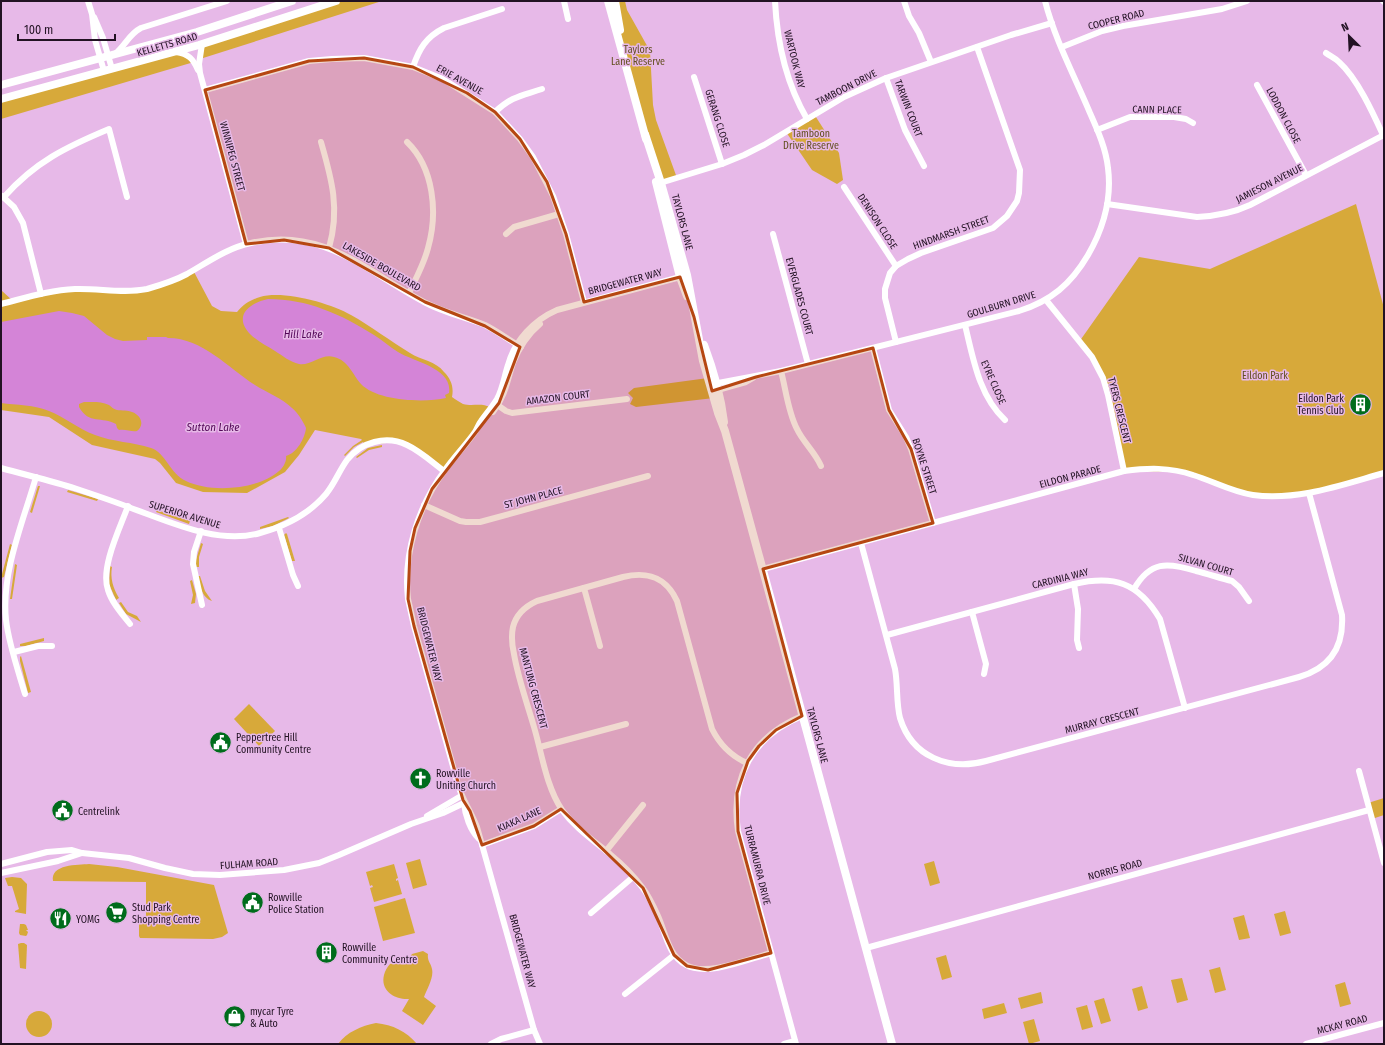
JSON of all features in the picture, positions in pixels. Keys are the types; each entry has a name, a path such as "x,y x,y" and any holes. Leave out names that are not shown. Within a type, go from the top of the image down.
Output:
{"main road":[{"name":"KELLETTS ROAD","path":"1,85 197,32 292,1"},
{"name":"KELLETTS ROAD","path":"1,99 175,52 336,1"},
{"name":"TAYLORS LANE","path":"608,1 659,183 697,330 709,359 714,387 723,412 726,431 802,716 892,1044"},
{"name":"TAYLORS LANE","path":"615,1 626,62"}],"street":[{"path":"88,1 92,14 111,55 112,69"},
{"name":"KELLETTS ROAD","path":"111,55 124,46 132,34 141,28 227,1"},
{"path":"564,1 568,19"},
{"name":"WARTOOK WAY","path":"775,1 778,33 787,74 794,96 807,119"},
{"path":"904,1 909,16 919,33 931,62"},
{"name":"GOULBURN DRIVE","path":"714,387 745,377 756,377 781,371 1019,311 1046,300 1061,289 1071,279 1083,264 1097,239 1108,204 1109,180 1103,146 1052,23 1045,1"},
{"name":"COOPER ROAD","path":"1062,47 1102,31 1222,9 1247,1"},
{"path":"413,67 419,50 436,32 502,9"},
{"path":"92,14 95,40 104,71"},
{"name":"TAMBOON DRIVE","path":"659,183 722,164 764,145 844,97 886,78 1011,35 1052,23"},
{"name":"WINNIPEG STREET","path":"202,44 199,64 200,73 246,244"},
{"name":"HINDMARSH STREET","path":"896,266 921,253 993,228 1007,216 1017,201 1019,193 1020,170 977,47"},
{"name":"WINNIPEG STREET","path":"175,52 185,53 189,56 200,73"},
{"path":"1326,53 1340,62 1354,81 1383,135"},
{"name":"ERIE AVENUE","path":"204,90 309,61 332,59 364,58 413,67 443,79 495,112 520,139 533,157 547,182 559,214 584,302"},
{"name":"GERANG CLOSE","path":"694,78 722,164"},
{"name":"TARWIN COURT","path":"886,78 905,130 924,166"},
{"name":"LODDON CLOSE","path":"1257,85 1306,175"},
{"path":"495,112 506,102 516,97 542,89"},
{"name":"CANN PLACE","path":"1097,130 1130,117 1174,117 1186,119 1193,123"},
{"path":"41,294 22,223 14,207 2,196 18,181 44,161 79,142 109,130 127,198"},
{"name":"JAMIESON AVENUE","path":"1108,204 1188,216 1210,217 1232,212 1250,205 1383,135"},
{"path":"321,142 332,180 334,197 335,223 329,248"},
{"path":"407,142 415,150 423,162 430,187 433,216 429,247 420,271 409,293"},
{"name":"DENISON CLOSE","path":"844,187 896,266"},
{"path":"506,234 514,227 559,214"},
{"name":"EVERGLADES COURT","path":"773,234 808,364"},
{"name":"LAKESIDE BOULEVARD","path":"1,304 41,294 74,290 130,291 158,286 180,278 219,254 246,244 261,241 305,241 329,248 347,256 409,293 445,312 485,326 519,346"},
{"path":"896,266 890,273 885,289 885,298 896,342"},
{"name":"BRIDGEWATER WAY","path":"540,1044 534,1030 481,843 464,813 464,803 414,626 408,599 410,551 415,528 432,489 444,471 475,432 480,422 496,404 508,364 526,332 540,319 552,312 584,302 684,276"},
{"name":"TYERS CRESCENT","path":"1046,300 1092,357 1103,378 1108,394 1124,471"},
{"name":"EYRE CLOSE","path":"965,325 975,367 984,390 995,411 1005,420"},
{"name":"BOYNE STREET","path":"873,348 889,410 906,437 911,449 932,523"},
{"path":"781,371 795,425 804,442 817,457 821,466"},
{"name":"AMAZON COURT","path":"496,404 512,413 627,399"},
{"name":"SUPERIOR AVENUE","path":"1,468 68,486 201,532 226,536 259,534 278,528 301,516 316,504 330,489 350,458 358,450 372,442 381,440 407,444 444,471"},
{"name":"EILDON PARADE","path":"763,569 1124,471 1146,468 1171,470 1194,475 1233,490 1253,495 1285,497 1309,493 1384,473"},
{"name":"ST JOHN PLACE","path":"424,505 466,522 480,522 648,476"},
{"path":"25,694 6,619 4,585 36,477"},
{"name":"MURRAY CRESCENT","path":"861,543 887,635 897,678 898,710 904,727 913,742 927,755 943,762 956,765 977,764 1309,674 1325,664 1335,652 1341,636 1342,615 1309,493"},
{"path":"128,506 107,566 106,580 111,597 130,624"},
{"path":"278,528 292,575 298,586"},
{"path":"201,532 194,552 193,564 202,605"},
{"name":"SILVAN COURT","path":"1134,589 1142,576 1151,570 1162,566 1174,565 1235,583 1249,601"},
{"name":"MANTUNG CRESCENT","path":"747,763 729,753 712,729 677,601 668,586 654,577 645,574 635,574 537,601 525,608 514,622 512,637 514,654 553,793 561,808 581,831 626,868 643,888 657,913 674,955 687,966 696,969 708,970 771,953"},
{"name":"CARDINIA WAY","path":"887,635 1074,584 1100,579 1117,582 1134,589 1146,599 1160,619 1185,708"},
{"path":"1074,584 1078,609 1077,640 1079,648"},
{"path":"584,588 600,646"},
{"path":"972,612 986,664 984,674"},
{"path":"14,652 38,646 52,646"},
{"name":"TURRAMURRA DRIVE","path":"795,1042 738,831 736,817 737,793 743,772 753,753 768,736 783,725 802,716"},
{"path":"540,748 626,724"},
{"path":"1359,771 1384,863"},
{"name":"FULHAM ROAD","path":"411,824 461,796"},
{"name":"FULHAM ROAD","path":"1,864 48,852 72,850 82,853 129,858 193,874 220,875 284,870 319,863 339,856 411,824 443,813 464,803"},
{"path":"606,851 643,805"},
{"name":"KIAKA LANE","path":"481,843 534,826 561,808"},
{"name":"NORRIS ROAD","path":"866,948 1370,810"},
{"name":"FULHAM ROAD","path":"1,873 71,857 82,853"},
{"path":"591,913 633,877"},
{"path":"625,994 674,955"},
{"name":"MCKAY ROAD","path":"1306,1044 1384,1023"},
{"path":"491,1044 501,1039 534,1030"},
{"path":"784,1044 795,1042"}],"highlighted area":[{"path":"364,58 413,67 467,93 495,112 520,139 547,182 566,234 584,302 680,277 694,317 712,391 756,377 873,348 889,410 911,449 933,523 763,569 802,716 776,730 759,746 748,761 737,793 738,831 771,953 708,970 687,966 674,955 643,888 561,809 534,826 482,845 470,811 463,800 414,626 408,599 410,551 415,528 432,489 499,403 520,347 485,326 425,302 329,248 284,240 246,244 205,90 309,61"}],"green space":[{"path":"336,1 382,1 200,59 202,44"},
{"name":"Taylors Lane Reserve","path":"615,1 625,1 627,10 650,51 653,105 656,120 677,178 661,183 626,62"},
{"path":"175,52 194,62 1,119 1,99"},
{"name":"Tamboon Drive Reserve","path":"814,114 839,153 843,180 837,184 812,170 786,132"},
{"name":"Eildon Park","path":"1356,204 1384,308 1384,473 1309,493 1253,495 1182,472 1124,471 1103,378 1079,342 1139,257 1210,269"},
{"path":"193,270 212,306 221,311 237,312 247,303 256,298 270,295 293,296 319,302 342,310 410,353 441,368 451,383 453,390 452,397 463,404 484,405 491,408 444,471 417,451 396,442 365,445 363,442 354,447 345,456 344,455 353,446 362,440 361,439 315,430 299,455 285,472 247,493 203,492 176,483 155,459 92,445 49,417 1,410 1,290 13,301 63,290 145,289"},
{"path":"708,378 714,398 636,407 630,404 633,398 628,393 634,388"},
{"path":"382,445 382,447 369,450 357,458 356,457 368,448"},
{"path":"38,486 40,486 32,513 30,512"},
{"path":"68,490 98,499 97,501 67,492"},
{"path":"157,510 190,521 189,524 156,512"},
{"path":"288,517 289,518 273,526 260,529 260,527"},
{"path":"286,533 295,561 292,561 284,535"},
{"path":"201,543 203,544 199,557 199,567 196,567 196,560"},
{"path":"10,544 12,545 4,577 1,578"},
{"path":"15,564 17,565 12,599 10,599"},
{"path":"110,566 112,567 112,583 119,598 116,600 109,584"},
{"path":"197,576 200,576 205,591 212,601 204,594"},
{"path":"192,580 196,594 195,603 191,604 193,595 190,581"},
{"path":"121,602 128,612 137,616 141,622 126,614 119,603"},
{"path":"44,638 44,641 26,646 20,646 20,644"},
{"path":"21,656 31,692 28,693 20,661"},
{"path":"249,704 275,731 259,746 234,719"},
{"path":"1384,798 1384,815 1372,819 1368,803"},
{"path":"420,859 427,885 413,889 406,863"},
{"path":"934,861 940,883 930,886 924,864"},
{"path":"89,864 117,867 214,885 228,933 222,937 213,939 140,938 139,921 146,920 146,882 53,881 53,875 60,868 72,865"},
{"path":"394,864 398,878 396,881 398,880 402,894 374,902 370,888 373,887 372,885 370,886 366,872"},
{"path":"5,878 21,878 27,884 26,914 15,912 19,909 12,886 8,886"},
{"path":"405,898 415,933 383,941 374,907"},
{"path":"1285,911 1291,933 1280,936 1274,914"},
{"path":"1244,915 1250,938 1239,940 1233,918"},
{"path":"20,924 26,925 28,930 26,930 28,932 26,936 20,935 19,933"},
{"path":"21,943 27,945 26,969 20,968 18,944"},
{"path":"423,951 428,954 432,967 431,980 424,997 436,1006 423,1025 402,1011 409,999 394,996 386,990 383,981 385,972 390,964 406,963 412,954"},
{"path":"946,955 952,977 942,980 936,958"},
{"path":"1220,967 1226,990 1215,993 1209,970"},
{"path":"1182,978 1188,1000 1177,1003 1171,980"},
{"path":"1345,982 1351,1004 1340,1007 1335,985"},
{"path":"1142,986 1148,1008 1138,1011 1132,989"},
{"path":"1041,992 1043,1003 1021,1009 1018,998"},
{"path":"1104,998 1111,1021 1101,1024 1094,1001"},
{"path":"1004,1003 1007,1013 984,1019 982,1009"},
{"path":"1087,1005 1093,1027 1082,1030 1076,1008"},
{"path":"39,1011 48,1015 52,1024 48,1033 39,1037 30,1033 26,1024 30,1015"},
{"path":"1034,1019 1040,1041 1029,1044 1023,1022"},
{"path":"376,1023 399,1029 417,1044 338,1044 355,1030"}],"water":[{"name":"Hill Lake","path":"268,299 310,305 336,314 362,327 398,352 439,372 445,377 449,384 449,393 445,395 446,398 437,400 414,400 389,397 368,390 361,384 347,364 334,357 325,357 303,364 290,360 253,337 243,322 243,316 249,307"},
{"name":"Sutton Lake","path":"59,311 84,316 107,335 123,341 147,340 147,337 166,337 181,339 193,343 204,348 255,385 294,410 305,425 306,428 304,436 300,445 294,452 286,456 282,468 270,477 259,482 234,488 196,485 186,481 176,474 161,454 151,448 95,435 44,409 32,406 1,403 1,322","holes":["84,402 103,403 116,410 135,413 141,420 141,426 137,431 119,430 116,424 91,418 83,413 79,407 79,404"]}],"place":[{"name":"Eildon Park Tennis Club","path":"1360,404"},
{"name":"Peppertree Hill Community Centre","path":"221,743"},
{"name":"Rowville Uniting Church","path":"421,779"},
{"name":"Centrelink","path":"62,811"},
{"name":"Rowville Police Station","path":"253,903"},
{"name":"Stud Park Shopping Centre","path":"117,913"},
{"name":"YOMG","path":"61,919"},
{"name":"Rowville Community Centre","path":"326,953"},
{"name":"mycar Tyre & Auto","path":"234,1017"}]}
